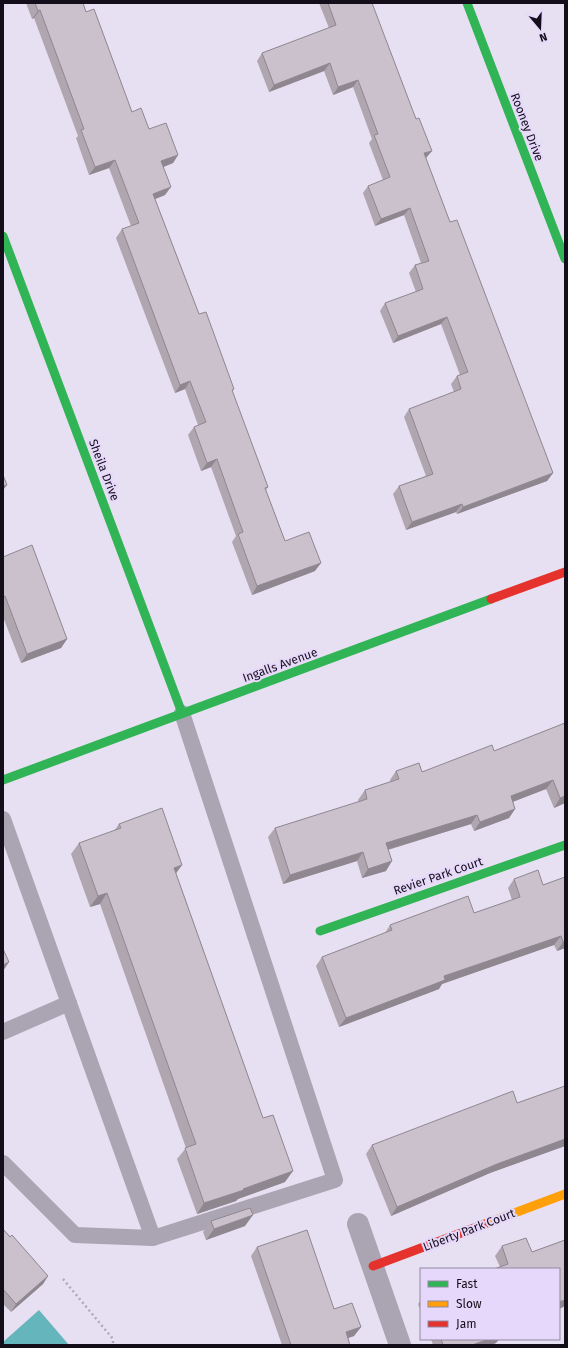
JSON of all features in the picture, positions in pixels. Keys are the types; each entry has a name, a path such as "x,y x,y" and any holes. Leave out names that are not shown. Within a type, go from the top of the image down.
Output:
{"street":[{"name":"Rooney Drive","path":"468,3 565,259"},
{"name":"Sheila Drive","path":"3,236 182,713"},
{"name":"Ingalls Avenue","path":"3,780 565,572"},
{"name":"Revier Park Court","path":"320,931 565,845"},
{"name":"Liberty Park Court","path":"373,1266 565,1194"},
{"path":"358,1224 400,1345"}],"lane":[{"path":"3,1163 75,1235 153,1238 335,1180 182,713"},
{"path":"3,819 153,1238"},
{"path":"3,1032 69,1003"}],"path":[{"path":"63,1279 113,1339 113,1345"}],"water":[{"path":"39,1310 69,1345 3,1345 3,1342"}],"building":[{"path":"35,3 83,3 86,12 94,9 132,112 141,108 149,129 166,123 178,155 161,161 171,187 153,194 199,314 206,312 234,389 232,390 268,487 265,488 285,541 309,532 321,563 257,586 238,534 243,532 217,459 207,463 194,427 206,422 190,381 180,385 122,229 139,223 115,160 95,167 81,130 84,129 40,10 38,11"},
{"path":"328,3 372,3 416,119 419,118 432,151 424,153 450,222 457,220 553,473 463,507 462,504 412,522 399,486 433,474 409,409 461,389 457,376 468,372 447,317 398,336 385,303 423,289 415,265 429,261 410,208 381,219 368,186 390,177 374,135 378,134 358,80 338,87 330,63 274,85 262,53 336,25"},
{"path":"3,475 7,485 3,486"},
{"path":"32,545 67,639 27,654 5,596 3,597 3,557"},
{"path":"565,723 565,796 560,798 553,780 511,796 515,809 480,822 477,815 386,843 392,861 368,869 363,852 290,875 275,828 367,799 365,790 399,779 396,771 419,763 422,772 492,745 494,751"},
{"path":"162,808 182,865 174,868 263,1118 273,1115 293,1171 243,1189 244,1190 204,1203 185,1148 196,1144 107,893 98,896 79,843 121,828 119,824"},
{"path":"538,870 543,885 565,877 565,941 563,942 561,936 444,976 445,980 346,1018 322,957 392,930 390,925 468,896 474,913 520,897 514,879"},
{"path":"3,949 9,962 3,965"},
{"path":"565,1086 565,1139 497,1164 397,1207 372,1145 513,1091 517,1103"},
{"path":"250,1208 253,1215 214,1229 211,1221"},
{"path":"3,1229 10,1237 12,1235 48,1276 16,1304 3,1289"},
{"path":"307,1230 334,1309 352,1303 361,1327 346,1332 350,1345 291,1345 257,1247"},
{"path":"526,1238 532,1252 565,1240 565,1300 560,1302 560,1268 497,1268 508,1264 502,1246"},
{"path":"441,1340 486,1340 472,1345 443,1345"}],"traffic: fast":[{"path":"467,3 565,259"},
{"path":"3,236 182,713"},
{"path":"3,780 491,599"},
{"path":"320,931 565,845"}],"traffic: slow":[{"path":"485,1224 565,1194"}],"traffic: jam":[{"path":"491,599 565,572"},
{"path":"373,1266 485,1224"}]}
